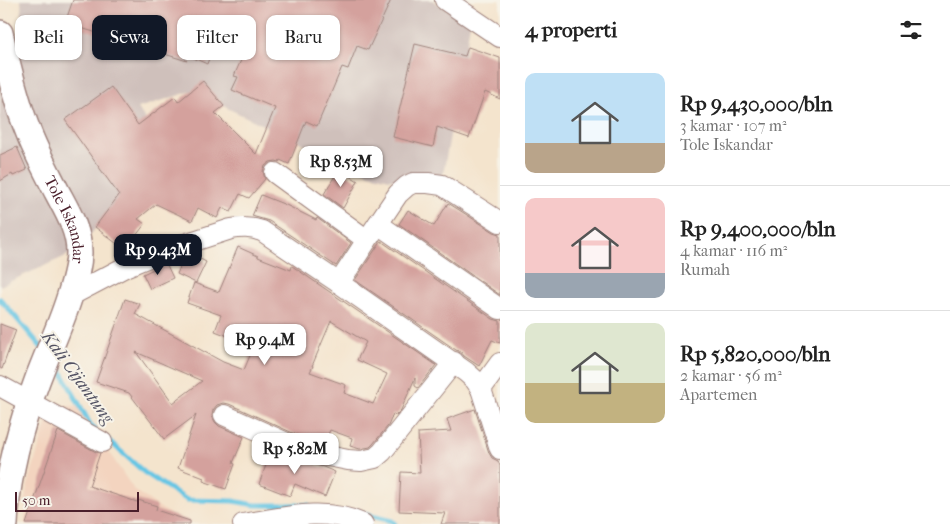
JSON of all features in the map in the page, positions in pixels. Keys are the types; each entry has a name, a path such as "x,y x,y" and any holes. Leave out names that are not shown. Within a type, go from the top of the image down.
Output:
{"main road":[{"name":"Tole Iskandar","path":"0,32 11,78 27,130 69,216 78,244 76,275 67,304 33,392 12,464 5,524"}],"street":[{"path":"445,0 500,38"},
{"path":"274,173 500,309"},
{"path":"339,283 398,194 407,186 422,182 442,185 500,222"},
{"path":"67,304 127,266 187,242 241,227 262,231 454,362 475,380 481,389 500,449"},
{"path":"224,415 300,449 348,460 370,460 382,452 454,362"},
{"path":"481,389 500,363"},
{"path":"0,386 33,392 102,442"},
{"path":"243,524 310,514 338,520 350,518 363,524"}],"shaded area":[{"path":"21,0 432,0 470,24 440,191 369,174 229,109 205,87 138,108 174,166 100,223 77,251 0,286 0,53 15,50 15,60 82,60 82,15 22,15"},
{"path":"51,406 78,406 134,490 184,524 25,524 26,492"}],"building":[{"path":"73,0 391,0 368,50 357,46 348,69 342,67 317,126 306,121 289,164 280,160 279,162 270,162 263,171 265,179 249,198 240,194 231,212 222,208 217,218 198,208 192,221 156,204 138,219 145,224 125,250 95,227 119,195 65,120 111,87 138,125 175,97 178,102 203,81 224,106 215,113 256,154 275,108 232,90 238,77 234,76 241,60 256,60 256,15 177,15 177,58 167,55 167,15 92,15 92,31 82,28 82,15 68,15"},
{"path":"415,44 465,56 468,47 500,58 500,99 485,92 469,138 437,127 433,147 393,137"},
{"path":"198,60 208,60 207,64"},
{"path":"17,147 27,170 13,176 12,174 0,181 0,155"},
{"path":"339,169 358,181 343,208 324,194"},
{"path":"261,195 316,220 317,218 351,243 336,266 269,221 252,216"},
{"path":"448,203 500,234 500,295 399,224 408,210 434,226"},
{"path":"381,241 493,319 500,321 500,343 492,340 479,366 355,280"},
{"path":"238,247 291,270 292,266 436,365 418,388 415,386 415,378 401,410 396,415 393,414 388,426 370,447 360,449 350,446 352,438 330,430 324,443 304,438 229,404 217,405 213,410 212,416 215,422 219,426 244,437 233,463 235,464 226,489 203,481 204,478 178,468 196,415 164,439 129,393 96,382 125,299 140,304 135,314 223,362 244,370 254,346 215,331 221,315 187,303 194,283 219,292","holes":["331,321 366,342 357,360 387,374 373,404 344,393 346,385 310,372","136,352 202,381 173,403"]},
{"path":"191,254 206,262 196,283 177,274 185,256"},
{"path":"166,263 173,278 150,289 143,274"},
{"path":"0,324 16,330 2,369 0,368"},
{"path":"475,409 489,453 492,458 498,461 500,466 500,524 441,524 445,513 399,511 401,472 420,473 418,433 451,431 447,419"},
{"path":"58,431 100,453 89,486 137,502 138,500 157,506 156,510 190,521 190,524 26,524"},
{"path":"272,449 295,460 335,472 325,497 295,484 290,496 259,484"}],"waterway":[{"name":"Kali Cijantung","path":"0,299 42,348"},
{"name":"Kali Cijantung","path":"52,360 60,369 90,424 95,429"},
{"name":"Kali Cijantung","path":"107,439 145,473 187,500 233,501 255,505 308,505"},
{"name":"Kali Cijantung","path":"360,513 392,521 395,524"}]}
